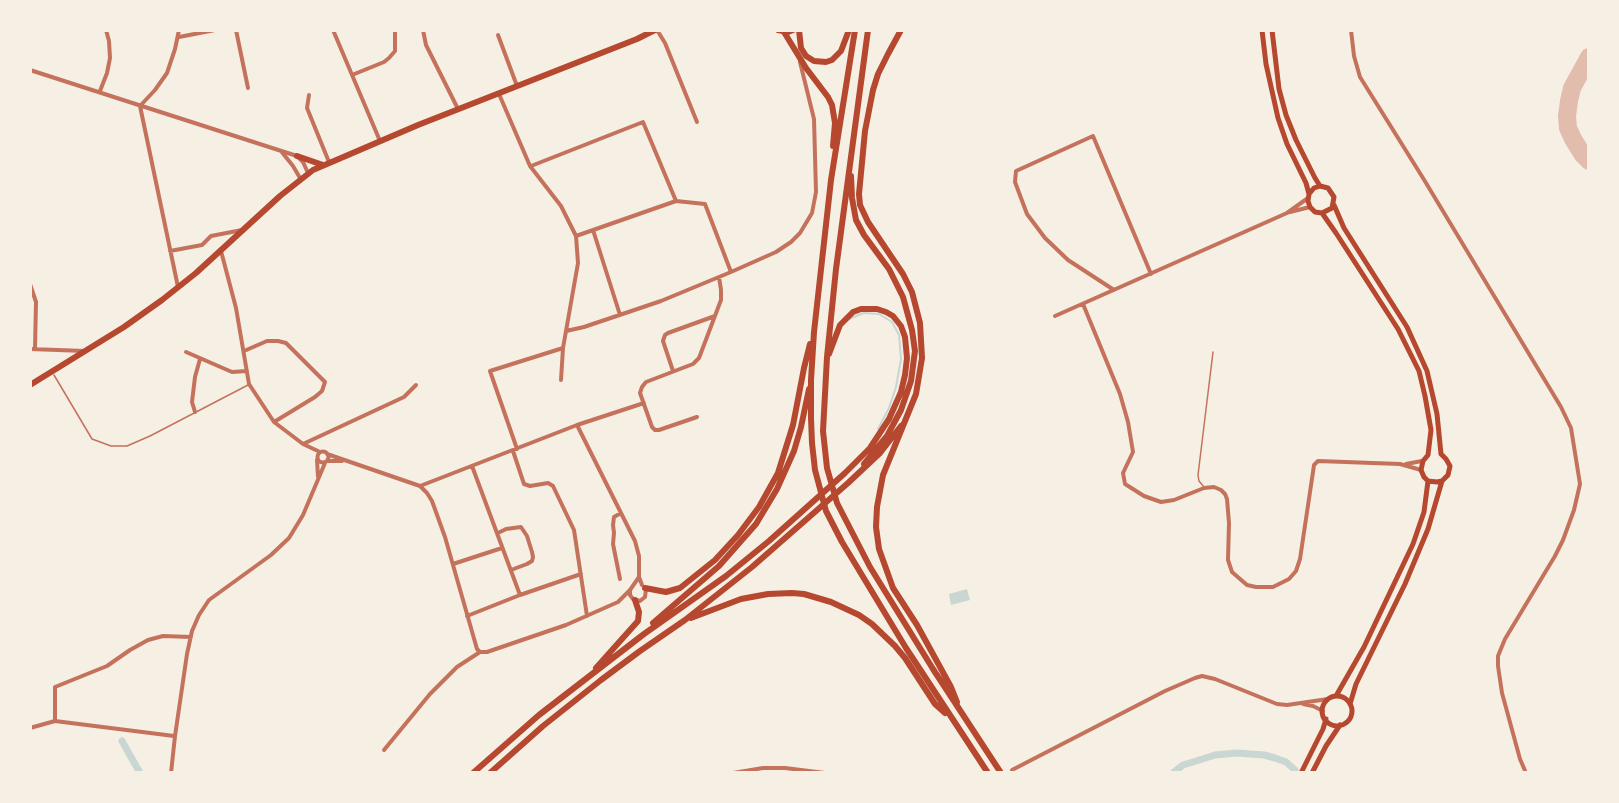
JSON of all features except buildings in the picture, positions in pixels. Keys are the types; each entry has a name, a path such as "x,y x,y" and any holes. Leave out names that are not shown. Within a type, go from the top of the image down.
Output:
{"main road":[{"path":"30,385 124,327 178,287 308,173 326,163 656,30"},
{"path":"793,30 781,31 825,92 832,105 835,123 811,380 815,470 826,511 842,542 906,648 988,773"},
{"path":"799,30 801,48 806,56 814,61 826,62 832,60 841,51 849,30"},
{"path":"831,180 855,30"},
{"path":"868,30 836,269 827,357 823,419 827,468 837,503 870,567 1000,773"},
{"path":"901,30 878,74 873,90 865,131 859,194 860,205 868,222 903,274 912,292 922,340 922,358 916,394 884,475 876,517 879,549 893,588 917,625 951,687 963,716"},
{"path":"1262,30 1266,64 1278,118 1287,144 1306,183 1310,207 1315,212 1322,213 1329,211 1334,205"},
{"path":"1272,30 1279,89 1296,140 1320,186 1331,190 1334,205 1344,228 1407,327 1420,352 1434,396 1441,454 1449,462 1450,470 1442,481 1428,529 1405,584 1356,684 1350,704 1352,713 1348,721 1340,725 1312,773"},
{"path":"848,483 887,436 901,410 912,381 915,351 903,297 890,269 864,235 856,220 852,198 851,150"},
{"path":"297,156 326,163"},
{"path":"1308,196 1314,188 1320,186"},
{"path":"1322,213 1398,329 1419,370 1431,422 1431,436 1421,470 1428,480 1442,481"},
{"path":"473,773 539,715 644,634 726,576 769,541 846,473 870,447 884,429 901,392 907,358 901,326 893,316 877,309 861,309 853,312 840,325 827,357"},
{"path":"644,587 666,592 680,588 723,552 759,507 778,473 794,425 804,368 814,332"},
{"path":"566,694 719,566 756,524 777,489 794,451 811,380"},
{"path":"490,773 543,726 601,680 685,620 752,567 880,453 908,415"},
{"path":"1425,458 1437,454 1443,456"},
{"path":"1336,696 1364,647 1413,544 1424,512 1428,480"},
{"path":"685,620 741,599 758,596 792,593 818,597 859,615 895,645 935,704 952,720"},
{"path":"595,668 638,621 639,612 634,600"},
{"path":"1301,773 1323,729 1326,720 1323,711 1325,703 1336,696 1344,698 1350,704"},
{"path":"1326,720 1340,725"}],"street":[{"path":"100,92 110,58 106,30"},
{"path":"140,106 165,76 179,37 179,30"},
{"path":"179,37 215,30"},
{"path":"236,30 248,88"},
{"path":"333,30 380,141"},
{"path":"352,75 384,62 396,51 395,30"},
{"path":"423,30 426,45 458,110"},
{"path":"656,30 665,43 697,122"},
{"path":"1352,30 1354,56 1360,77 1555,397 1571,428 1580,484 1574,510 1556,556 1505,639 1498,656 1502,693 1526,773"},
{"path":"498,35 517,86"},
{"path":"566,331 661,301 731,272 776,252 791,242 800,232 812,213 816,192 816,138 814,119 799,58"},
{"path":"30,70 297,156 308,173"},
{"path":"499,93 531,166 561,206 576,236 578,263 563,348 561,380"},
{"path":"309,95 307,108 326,163"},
{"path":"140,106 178,287"},
{"path":"531,166 643,122 676,201"},
{"path":"1114,290 1068,260 1045,238 1027,214 1015,182 1016,171 1093,136 1151,274"},
{"path":"281,151 300,178"},
{"path":"1287,213 1308,196"},
{"path":"576,236 676,201 705,204 731,272"},
{"path":"1056,316 1287,213 1310,207"},
{"path":"170,251 202,245 214,235 244,229"},
{"path":"593,230 620,315"},
{"path":"222,250 236,308 249,384 274,422 310,448 318,456 320,463 346,461"},
{"path":"697,417 656,430 652,427 640,393 644,384 693,364 699,358 721,300 722,290 719,277"},
{"path":"30,285 36,302 32,349 85,351"},
{"path":"1083,304 1120,394 1128,422 1133,452 1123,473 1125,484 1144,496 1161,502 1174,500 1204,488 1221,490 1227,500 1228,560 1232,572 1247,585 1273,587 1289,579 1298,565 1314,465 1318,461 1400,464 1421,470"},
{"path":"673,371 663,341 665,335 715,316"},
{"path":"244,351 267,341 286,343 325,382 322,392 274,422"},
{"path":"563,348 490,371 524,484 530,486 548,483 553,486 574,530 587,616"},
{"path":"186,352 232,372 247,371"},
{"path":"195,412 192,402 195,374 200,359"},
{"path":"303,444 404,397 416,385"},
{"path":"420,486 577,425 644,404"},
{"path":"384,750 450,673 480,652 587,616 622,600 640,601 644,599 646,595 639,577 637,549 577,425"},
{"path":"318,456 325,452 420,486 427,493 432,501 477,649 480,652"},
{"path":"171,773 174,736 191,637 199,615 209,600 271,555 289,538 303,515 326,462 327,454"},
{"path":"318,456 318,477"},
{"path":"1400,464 1425,458"},
{"path":"472,466 520,595"},
{"path":"620,579 613,525 614,517 621,513"},
{"path":"498,533 506,529 521,527 524,528 527,536 533,557 528,564 511,570"},
{"path":"453,564 502,548"},
{"path":"467,616 581,574"},
{"path":"622,600 639,577"},
{"path":"635,585 644,587"},
{"path":"630,590 630,595 634,600"},
{"path":"55,721 55,687 107,666 148,640 163,636 191,637"},
{"path":"1012,770 1165,691 1202,676 1277,704 1328,699"},
{"path":"1300,703 1323,711"},
{"path":"30,728 55,721 174,736"},
{"path":"733,773 763,768 825,773"}],"lane":[{"path":"1204,488 1198,475 1214,352"},
{"path":"52,371 92,440 111,446 127,446 249,384"}],"shaded area":[{"path":"967,589 970,600 951,605 949,594"}],"waterway":[{"path":"849,319 864,313 879,314 892,322 899,335 901,359 896,387 889,408 878,429"},
{"path":"122,741 140,773"},
{"path":"1173,773 1183,765 1215,755 1237,753 1275,758 1286,762 1295,770"}],"taxiway":[{"path":"1589,57 1572,88 1567,116 1568,128 1573,139 1589,161"}]}
